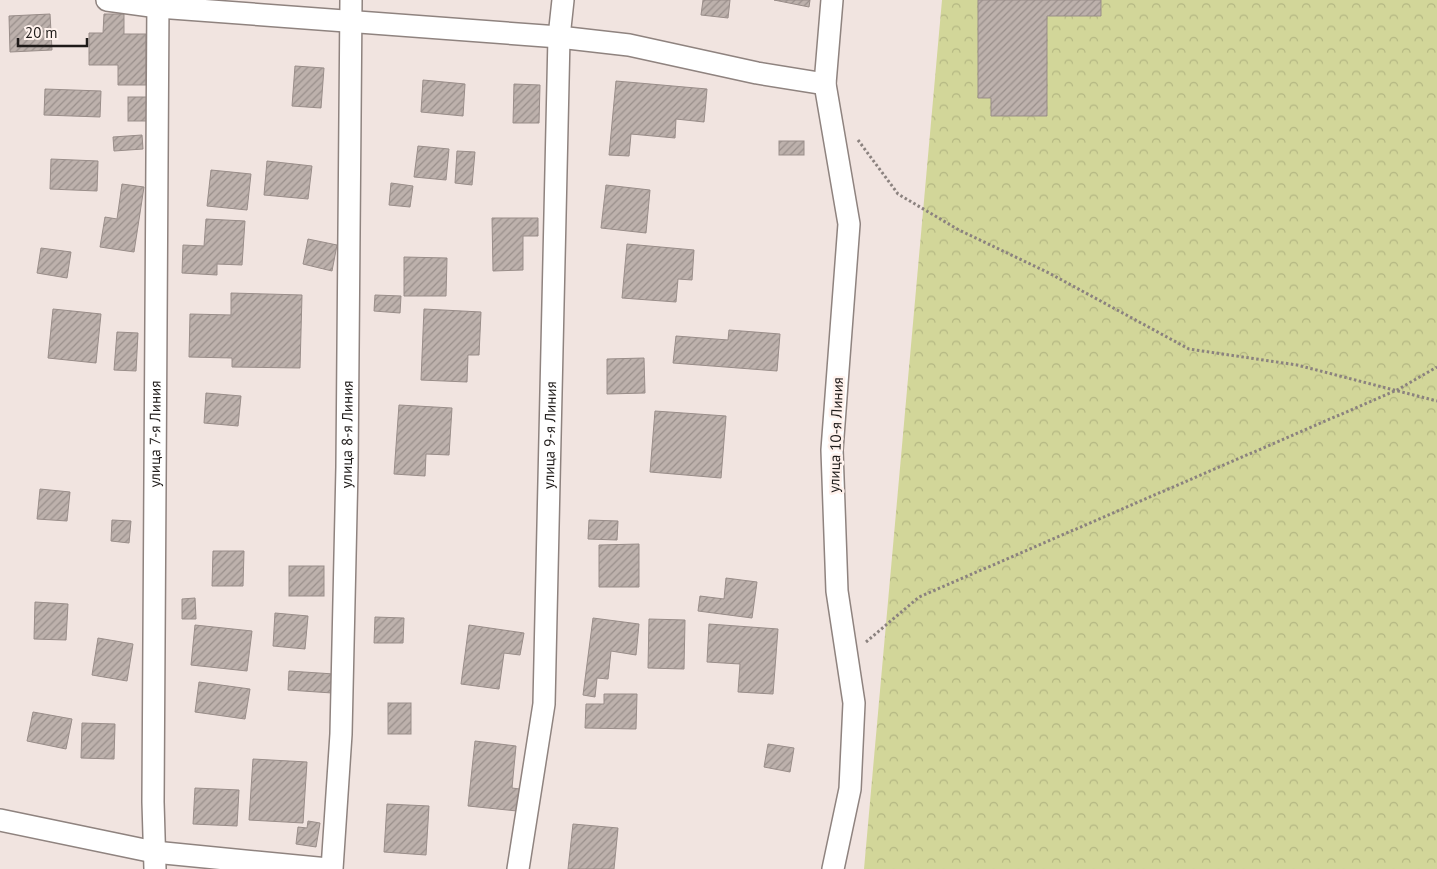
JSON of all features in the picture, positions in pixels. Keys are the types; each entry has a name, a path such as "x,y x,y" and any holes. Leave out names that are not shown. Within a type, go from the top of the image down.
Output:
{"street":[{"path":"107,0 350,22 559,37 629,45 757,73 825,84"},
{"name":"улица 8-я Линия","path":"332,869 342,734 347,487 351,0"},
{"name":"улица 9-я Линия","path":"518,869 544,704 559,37 562,0"},
{"name":"улица 10-я Линия","path":"832,0 825,84 849,224 832,450 837,591 854,703 850,789 833,869"},
{"name":"улица 7-я Линия","path":"154,861 158,4"},
{"path":"0,820 154,861 328,869"}],"path":[{"path":"857,138 898,194 959,230 1050,273 1188,349 1297,365 1437,401"},
{"path":"847,658 919,597 1397,390 1437,367"}],"green space":[{"path":"942,0 1437,0 1437,869 864,869"}],"building":[{"path":"703,0 730,0 728,18 701,15"},
{"path":"774,0 810,0 809,7"},
{"path":"978,0 1101,0 1101,16 1047,16 1047,116 991,116 991,98 978,98"},
{"path":"50,14 52,50 10,52 9,16"},
{"path":"104,14 124,14 124,34 146,34 146,85 118,85 118,65 89,65 89,33 103,33"},
{"path":"295,66 324,68 321,108 292,106"},
{"path":"423,80 465,84 463,116 421,112"},
{"path":"616,81 707,89 704,122 676,119 675,138 631,134 629,156 609,155"},
{"path":"514,84 540,85 539,123 513,123"},
{"path":"45,89 101,91 100,117 44,115"},
{"path":"128,97 147,97 147,121 128,121"},
{"path":"142,135 143,149 114,151 113,137"},
{"path":"779,141 804,141 804,155 779,155"},
{"path":"418,146 449,149 446,180 414,177"},
{"path":"457,151 475,152 472,185 455,183"},
{"path":"51,159 98,161 97,191 50,189"},
{"path":"267,161 312,166 308,199 264,195"},
{"path":"211,170 251,174 247,210 207,206"},
{"path":"391,183 413,186 410,207 389,205"},
{"path":"122,184 144,187 134,252 100,247 105,217 117,219"},
{"path":"606,185 650,190 646,233 601,228"},
{"path":"492,218 538,218 538,236 523,236 523,270 493,271"},
{"path":"206,219 245,221 242,265 217,264 217,275 182,273 183,245 204,246"},
{"path":"308,239 337,245 332,271 303,264"},
{"path":"627,244 694,250 692,280 678,279 676,302 622,298"},
{"path":"41,248 71,252 67,278 37,273"},
{"path":"404,257 447,258 446,296 404,296"},
{"path":"231,293 302,295 300,368 232,367 232,358 189,357 190,314 231,315"},
{"path":"375,295 401,296 400,313 374,311"},
{"path":"53,309 101,314 96,363 48,358"},
{"path":"424,309 481,312 479,355 468,355 467,382 421,380"},
{"path":"729,330 780,334 777,371 673,363 676,336 728,340"},
{"path":"117,332 138,333 136,371 114,370"},
{"path":"644,358 645,393 607,394 607,359"},
{"path":"206,393 241,396 238,426 204,423"},
{"path":"399,405 452,408 449,455 426,454 425,476 394,474"},
{"path":"655,411 726,416 721,478 650,472"},
{"path":"40,489 70,492 67,521 37,519"},
{"path":"112,520 131,521 129,543 111,541"},
{"path":"589,520 618,521 617,540 588,539"},
{"path":"639,544 639,587 599,587 599,545"},
{"path":"213,551 244,551 243,586 212,586"},
{"path":"289,566 324,566 324,596 289,596"},
{"path":"726,578 757,582 752,618 698,611 700,596 724,599"},
{"path":"195,598 196,619 182,619 182,599"},
{"path":"35,602 68,604 66,640 34,639"},
{"path":"275,613 308,616 305,649 273,646"},
{"path":"375,617 404,618 403,643 374,643"},
{"path":"593,618 639,624 636,655 611,651 608,679 597,678 595,697 583,695"},
{"path":"649,619 685,620 684,669 648,668"},
{"path":"709,624 778,629 773,694 738,692 740,664 707,662"},
{"path":"195,625 252,631 247,671 191,665"},
{"path":"469,625 524,633 520,655 504,653 499,689 461,684"},
{"path":"98,638 133,644 127,681 92,675"},
{"path":"289,671 334,674 332,693 288,690"},
{"path":"199,682 250,689 245,719 195,712"},
{"path":"604,694 637,694 636,729 585,728 586,704 604,704"},
{"path":"388,703 411,703 411,734 388,734"},
{"path":"33,712 72,719 66,749 27,741"},
{"path":"82,723 115,724 114,759 81,758"},
{"path":"475,741 516,746 512,788 520,789 517,811 468,806"},
{"path":"768,744 794,748 790,772 764,767"},
{"path":"253,759 307,762 303,823 249,820"},
{"path":"195,788 239,790 237,826 193,824"},
{"path":"387,804 429,806 426,855 384,852"},
{"path":"308,821 320,823 316,847 296,844 298,827 307,828"},
{"path":"573,824 618,828 614,869 568,869"}]}
